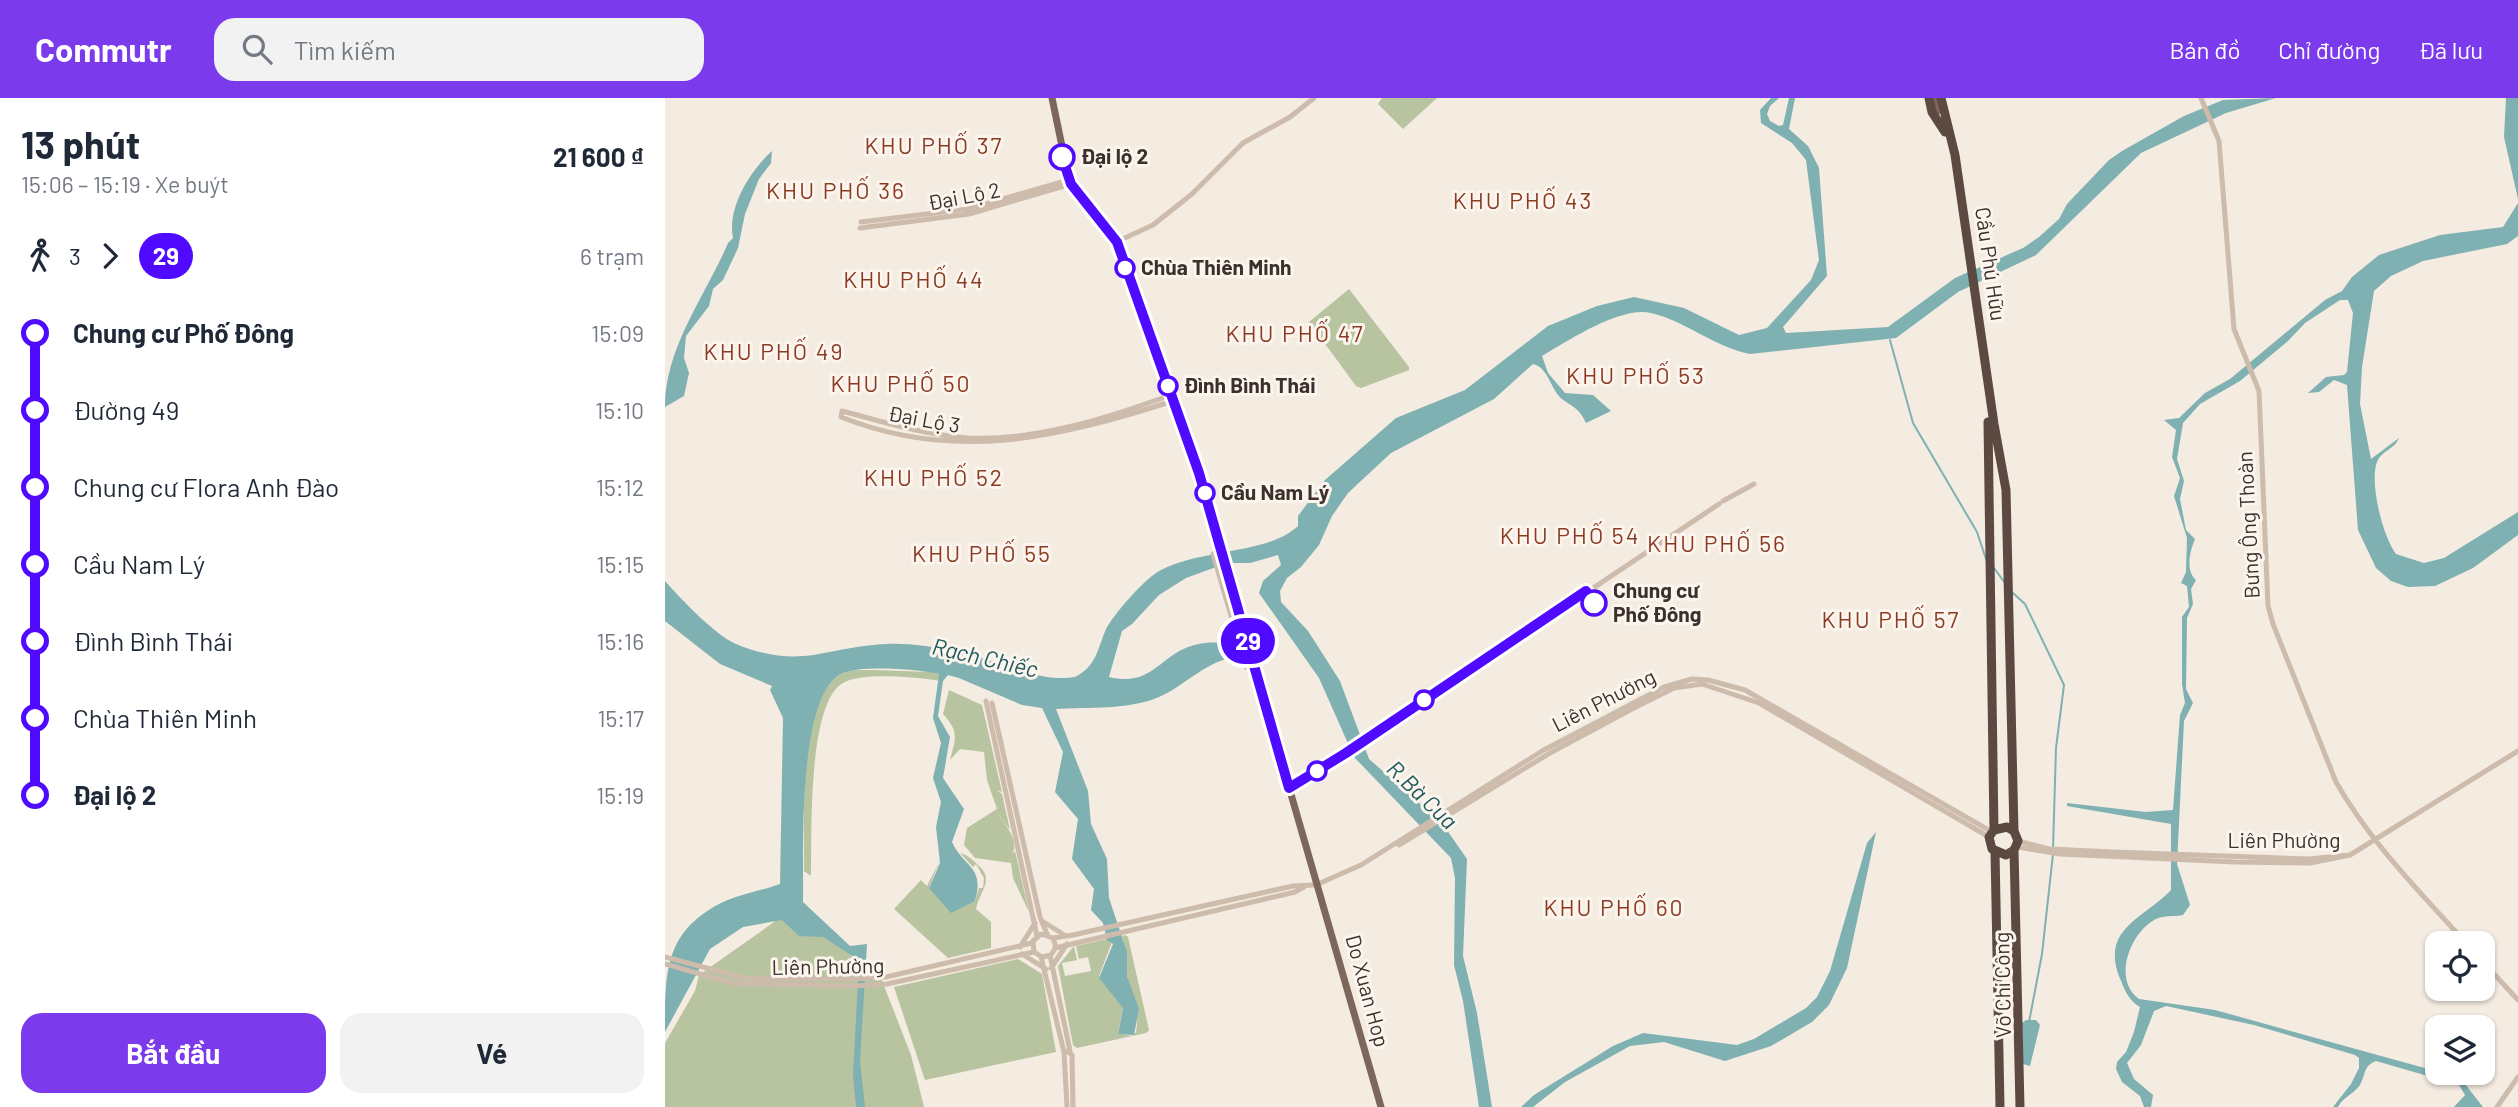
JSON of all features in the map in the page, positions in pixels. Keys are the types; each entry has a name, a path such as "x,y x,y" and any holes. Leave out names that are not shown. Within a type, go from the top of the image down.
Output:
{"highway":[{"path":"1929,98 1932,112 1947,131"},
{"path":"1944,98 1947,131"},
{"path":"1938,111 1947,131"},
{"name":"Cầu Phú Hữu","path":"1947,131 1954,155 1986,379"},
{"name":"Võ Chí Công","path":"1986,379 2008,506 2022,1107"},
{"name":"Võ Chí Công","path":"1986,379 2000,1107"},
{"path":"1992,655 2011,655"},
{"path":"2002,826 2015,841 2005,858 1993,840 2002,826"}],"main road":[{"path":"1052,98 1070,182 1117,242 1172,398"},
{"path":"1935,98 1938,111"},
{"name":"Do Xuan Hop","path":"1172,398 1209,516 1379,1107"},
{"name":"Võ Chí Công","path":"1990,608 1993,840"},
{"name":"Võ Chí Công","path":"2012,637 2015,841"}],"street":[{"path":"1117,242 1153,225 1192,194 1243,144 1290,117 1314,98"},
{"name":"Bưng Ông Thoàn","path":"2201,98 2213,124 2221,155 2232,318 2259,397 2268,607 2336,782 2374,840 2455,931"},
{"name":"Đại Lộ 2","path":"861,225 969,214 1070,182"},
{"name":"Đại Lộ 3","path":"1172,398 1077,430 999,442 939,440 841,417 843,411 940,434 998,437 1072,427 1172,398"},
{"path":"1287,789 1346,753 1721,502 1754,484"},
{"path":"1213,554 1246,667"},
{"name":"Liên Phường","path":"1053,938 1121,928 1293,886 1304,887 1342,875 1415,834 1549,750 1664,687 1692,679 1708,680 1745,690 1993,840"},
{"path":"989,702 1038,922 1037,936 1032,943 1034,953 1041,957 1049,969"},
{"path":"2374,840 2518,751"},
{"name":"Liên Phường","path":"1892,777 1993,840"},
{"name":"Liên Phường","path":"2049,851 2308,859 2350,855 2374,840"},
{"path":"2015,841 2049,851"},
{"path":"2015,841 2049,851"},
{"path":"1038,922 1053,938 1055,948 1050,956 1049,969 1068,1055 1073,1107"},
{"path":"1038,922 1066,936"},
{"path":"1038,922 1021,950 1049,969"},
{"name":"Liên Phường","path":"1055,948 1104,931"},
{"path":"1037,936 1047,934"},
{"name":"Liên Phường","path":"665,964 723,978 855,986 1021,950 1032,943"},
{"path":"1049,969 1067,944"},
{"name":"Liên Phường","path":"1021,950 1034,953"},
{"path":"1041,957 1050,956"},
{"name":"Liên Phường","path":"665,957 723,978"},
{"path":"2495,975 2518,1000"},
{"path":"2498,1107 2518,1077"},
{"path":"1067,1107 1069,1080"}],"green space":[{"path":"1382,98 1437,98 1403,129 1378,104"},
{"path":"1349,289 1409,370 1361,388 1356,386 1309,322"},
{"path":"873,670 930,672 939,674 940,681 904,677 863,677 843,683 831,695 817,742 812,803 811,876 804,871 804,795 810,736 816,710 827,688 841,674"},
{"path":"949,690 982,705 1002,792 997,790 1002,794 1010,830 997,812 1013,838 1012,855 1015,851 1029,912 1013,878 1011,863 975,858 964,845 967,828 997,809 987,780 984,752 960,749 950,760 955,735 952,725 943,714"},
{"path":"960,853 975,862 986,876 985,886 976,909 991,922 991,948 948,958 894,909 921,880 927,886 940,860 929,887 962,907 975,901 979,888 983,888 984,878 976,864 973,867"},
{"path":"794,908 798,908 881,978 911,1055 924,1107 665,1107 665,1043 695,991 699,975"},
{"path":"1122,936 1128,937 1149,1030 1146,1033 1077,1048 1073,1045 1058,966 1074,946 1077,960 1062,963 1065,976 1091,971 1088,957 1079,959 1076,946 1107,939 1112,942 1099,976 1123,1007 1118,1033 1132,1036 1136,1032 1137,1014 1128,982"},
{"path":"1018,959 1042,974 1056,1052 925,1080 894,987"}],"water":[{"path":"1771,98 1779,98 1770,106 1767,114 1770,121 1779,126 1783,125 1789,98 1795,98 1789,129 1808,146 1819,168 1827,276 1783,327 1786,333 1888,327 1955,278 2023,248 2039,237 2059,219 2067,204 2109,160 2122,151 2184,116 2223,100 2276,98 2226,113 2141,153 2036,255 1958,292 1896,338 1750,354 1724,346 1664,317 1638,312 1625,315 1595,326 1542,356 1548,373 1565,393 1593,395 1611,411 1586,423 1579,411 1558,395 1543,370 1533,364 1494,399 1391,453 1348,493 1332,516 1319,545 1301,567 1287,578 1280,591 1281,602 1308,631 1340,681 1369,759 1442,823 1467,859 1463,956 1477,1013 1492,1107 1479,1107 1463,1001 1454,965 1455,878 1451,858 1354,757 1319,678 1259,593 1263,581 1281,565 1278,555 1250,563 1227,563 1186,578 1159,595 1122,631 1109,677 1123,679 1144,675 1178,652 1202,643 1226,644 1237,651 1240,657 1218,662 1169,692 1147,701 1121,706 1056,709 1088,791 1091,824 1107,859 1109,898 1127,952 1127,976 1139,1009 1134,1035 1118,1034 1123,1008 1099,978 1113,944 1107,940 1103,923 1091,910 1094,889 1072,859 1078,819 1055,792 1063,752 1042,708 1022,705 948,675 943,681 938,716 950,737 943,778 964,809 952,842 972,868 977,881 975,901 951,913 929,888 940,863 936,827 941,802 933,778 941,743 933,718 939,674 876,668 843,673 828,687 817,711 810,742 804,814 803,902 850,946 867,944 860,1062 865,1107 856,1107 853,1076 859,960 823,937 799,936 782,920 743,927 710,949 665,1032 668,971 679,940 689,926 723,902 780,884 783,718 770,690 772,686 720,664 665,621 665,581 718,633 736,644 759,652 797,656 866,646 912,645 966,653 1045,677 1075,677 1092,662 1106,629 1116,614 1155,574 1177,563 1252,547 1285,535 1298,526 1298,516 1325,480 1396,418 1465,390 1548,326 1597,306 1634,297 1684,308 1739,335 1767,328 1811,280 1819,260 1806,160 1792,143 1761,123 1760,110"},
{"path":"2506,98 2518,98 2518,199 2504,137"},
{"path":"772,151 771,163 759,179 745,214 738,248 723,280 713,289 709,306 686,336 684,358 689,373 684,396 665,407 667,385 679,343 728,243 733,238 733,215 742,191 748,179"},
{"path":"2518,203 2518,236 2507,244 2423,261 2391,276 2374,291 2362,367 2360,404 2371,459 2399,438 2379,458 2375,471 2379,509 2386,535 2396,554 2424,563 2444,558 2518,512 2518,535 2473,568 2435,586 2408,587 2391,581 2376,568 2358,530 2347,385 2334,380 2319,392 2308,393 2326,377 2344,375 2347,372 2353,313 2348,300 2340,300 2305,323 2288,341 2240,381 2200,404 2183,423 2177,459 2184,481 2180,499 2186,530 2195,539 2190,566 2196,580 2191,589 2193,604 2187,618 2186,689 2193,703 2184,721 2177,864 2190,905 2183,915 2159,918 2147,925 2132,945 2126,969 2131,991 2139,999 2215,1010 2425,1068 2425,1075 2376,1061 2367,1068 2358,1088 2338,1107 2333,1107 2351,1084 2359,1068 2359,1058 2355,1055 2254,1025 2166,1006 2154,1011 2141,1045 2127,1063 2134,1079 2153,1095 2151,1107 2144,1107 2140,1096 2122,1082 2116,1069 2117,1062 2126,1052 2134,1032 2140,1007 2129,997 2119,976 2115,960 2116,946 2129,926 2171,890 2171,824 2067,806 2067,803 2146,812 2173,810 2180,715 2185,703 2182,684 2182,617 2189,607 2187,586 2181,583 2186,572 2187,538 2174,496 2180,478 2172,457 2176,430 2164,420 2179,418 2205,393 2230,379 2325,300 2342,291 2352,277 2379,255 2440,235 2503,227"},
{"path":"1876,832 1847,968 1829,1005 1812,1022 1771,1046 1725,1061 1664,1042 1630,1046 1565,1082 1533,1107 1521,1107 1534,1095 1613,1046 1643,1033 1737,1045 1754,1039 1806,1008 1817,997 1830,971 1867,843"},
{"path":"2036,1020 2040,1025 2030,1066 2023,1064 2022,1023"},
{"path":"2459,1085 2466,1085 2483,1107 2454,1107 2465,1095"}],"waterway":[{"path":"1890,340 1913,423 1977,532 1987,562"},
{"path":"1994,568 2005,583"},
{"path":"2013,593 2025,604 2064,685 2056,748 2053,849"},
{"path":"1218,645 1228,637"},
{"path":"2029,1022 2042,954 2053,854"}],"bus line":[{"name":"29","path":"1062,157 1071,184 1117,242 1134,297 1199,473 1289,788 1346,753 1586,591 1594,603"}],"place":[{"name":"Đại lộ 2","path":"1062,157"},
{"name":"Chùa Thiên Minh","path":"1125,268"},
{"name":"Đình Bình Thái","path":"1168,386"},
{"name":"Cầu Nam Lý","path":"1205,493"},
{"name":"Chung cư Phố Đông","path":"1594,603"}],"district":[{"name":"KHU PHỐ 37","path":"934,146"},
{"name":"KHU PHỐ 36","path":"836,191"},
{"name":"KHU PHỐ 43","path":"1523,201"},
{"name":"KHU PHỐ 44","path":"914,280"},
{"name":"KHU PHỐ 47","path":"1295,334"},
{"name":"KHU PHỐ 49","path":"774,352"},
{"name":"KHU PHỐ 53","path":"1636,376"},
{"name":"KHU PHỐ 50","path":"901,384"},
{"name":"KHU PHỐ 52","path":"934,478"},
{"name":"KHU PHỐ 54","path":"1570,536"},
{"name":"KHU PHỐ 56","path":"1717,544"},
{"name":"KHU PHỐ 55","path":"982,554"},
{"name":"KHU PHỐ 57","path":"1891,620"},
{"name":"KHU PHỐ 60","path":"1614,908"}],"water label":[{"name":"Rạch Chiếc","path":"985,658"},
{"name":"R.Bà Cua","path":"1422,795"}]}
